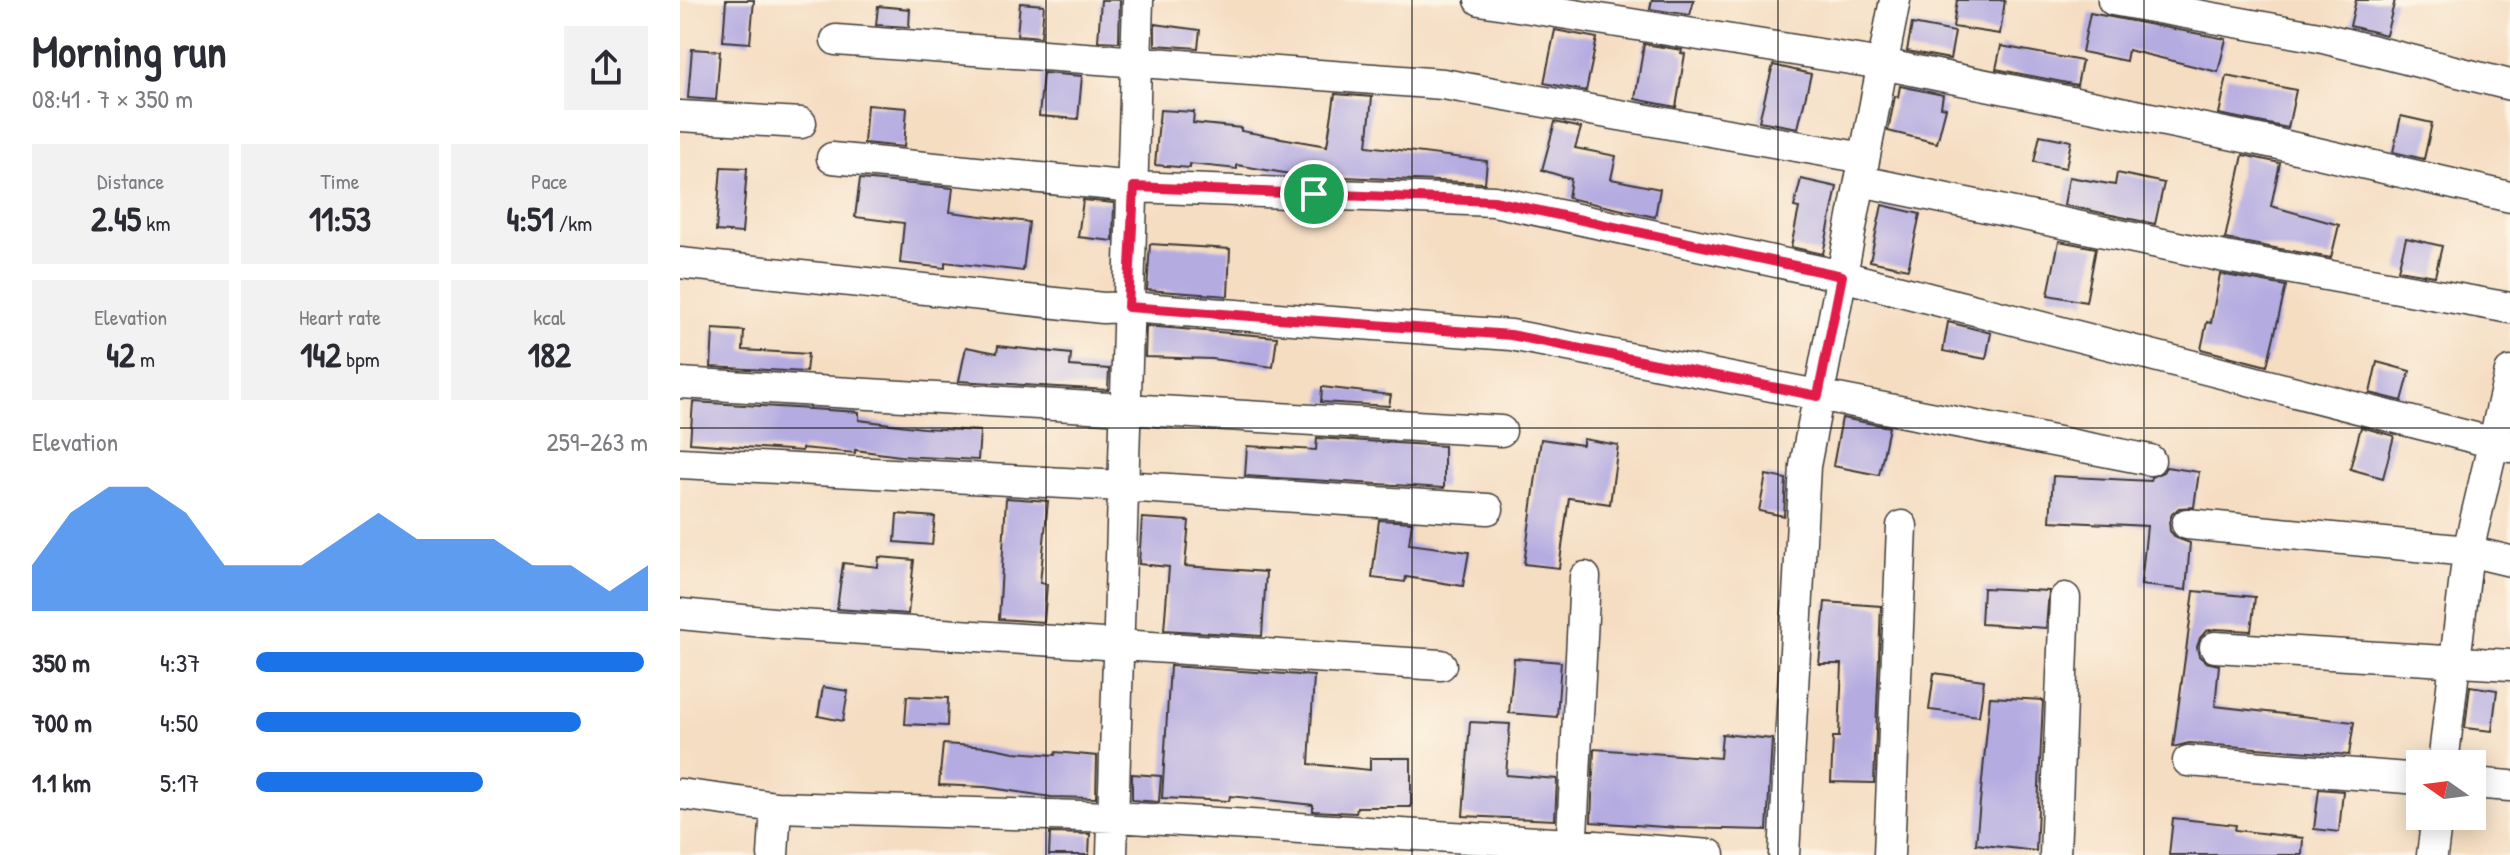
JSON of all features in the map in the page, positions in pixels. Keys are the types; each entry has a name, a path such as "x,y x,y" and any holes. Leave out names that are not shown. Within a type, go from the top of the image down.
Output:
{"street":[{"path":"1112,855 1138,0"},
{"path":"1480,0 1882,64 2274,143 2510,197"},
{"path":"1784,855 1805,466 1895,0"},
{"path":"2113,0 2319,37 2510,85"},
{"path":"836,40 1443,84 1863,170 2225,257 2510,308"},
{"path":"680,116 801,123"},
{"path":"832,158 1134,187 1494,201 1842,276 2501,445"},
{"path":"680,263 1103,308 1128,307 1511,335 2150,460"},
{"path":"2444,750 2468,551 2501,445 2510,372"},
{"path":"680,383 1501,431"},
{"path":"680,463 1488,509"},
{"path":"2187,524 2468,551 2510,561"},
{"path":"1889,855 1902,526"},
{"path":"1571,849 1585,577"},
{"path":"2055,855 2065,598"},
{"path":"680,614 784,624 1441,665"},
{"path":"2215,647 2510,665"},
{"path":"2188,761 2406,778"},
{"path":"2486,784 2510,786"},
{"path":"680,794 776,807 1114,817 1571,849 1710,855"},
{"path":"773,855 776,807"},
{"path":"2432,855 2435,830"}],"building":[{"path":"726,0 754,0 750,43 723,41"},
{"path":"1101,0 1120,0 1119,42 1098,41"},
{"path":"1652,0 1694,0 1690,15 1650,9"},
{"path":"1957,0 2005,0 2000,34 1953,27"},
{"path":"2356,0 2395,0 2386,35 2350,26"},
{"path":"1020,3 1044,5 1041,37 1017,35"},
{"path":"878,6 910,9 909,27 876,25"},
{"path":"2090,13 2226,39 2218,72 2128,50 2126,61 2082,52"},
{"path":"1155,24 1200,30 1198,48 1155,45"},
{"path":"1912,24 1955,32 1950,59 1907,51"},
{"path":"1555,30 1597,38 1586,91 1544,83"},
{"path":"1644,44 1682,50 1681,53 1685,54 1676,107 1635,99"},
{"path":"2001,46 2082,61 2077,85 1996,69"},
{"path":"692,49 720,51 716,100 688,98"},
{"path":"1773,65 1811,74 1798,128 1759,121"},
{"path":"1043,73 1082,76 1078,119 1039,116"},
{"path":"2227,76 2296,90 2288,128 2219,114"},
{"path":"1900,86 1943,95 1941,107 1946,108 1937,143 1888,131"},
{"path":"1335,94 1372,97 1367,146 1487,161 1485,183 1296,175 1237,165 1237,169 1190,164 1190,168 1155,165 1160,110 1194,112 1193,123 1241,128 1241,131 1327,146"},
{"path":"867,105 907,108 904,147 864,143"},
{"path":"2401,116 2432,123 2424,159 2393,152"},
{"path":"1555,122 1581,128 1575,148 1616,156 1611,179 1660,189 1655,217 1568,198 1571,179 1542,170"},
{"path":"2040,135 2071,141 2066,168 2034,162"},
{"path":"2243,155 2280,163 2271,206 2339,225 2331,258 2225,239"},
{"path":"721,167 747,168 742,233 716,231"},
{"path":"2117,173 2164,183 2155,224 2064,205 2069,177 2115,185"},
{"path":"860,179 953,188 950,212 1029,222 1023,271 945,262 945,268 900,263 904,223 855,217"},
{"path":"1801,179 1837,187 1823,254 1791,247 1799,208 1794,207"},
{"path":"1083,200 1114,203 1113,241 1078,237"},
{"path":"1882,205 1920,214 1908,269 1870,261"},
{"path":"2406,238 2442,246 2435,276 2398,270"},
{"path":"2059,241 2096,248 2086,302 2048,295"},
{"path":"1150,244 1230,249 1228,296 1147,290"},
{"path":"2220,274 2286,286 2267,366 2201,349 2207,322 2211,323"},
{"path":"1948,322 1991,333 1986,359 1943,351"},
{"path":"1146,326 1277,337 1273,367 1212,359 1145,357"},
{"path":"713,329 744,331 743,350 808,354 806,372 711,367"},
{"path":"998,346 1071,354 1070,366 1109,369 1108,390 959,381 966,347 997,353"},
{"path":"2377,362 2410,371 2402,401 2370,393"},
{"path":"1322,387 1391,395 1389,406 1321,402"},
{"path":"693,402 859,412 859,420 980,431 978,460 855,450 855,453 802,448 802,451 690,443"},
{"path":"1842,418 1889,427 1879,475 1833,466"},
{"path":"2361,427 2394,436 2383,478 2350,469"},
{"path":"1317,438 1444,446 1444,488 1245,476 1247,446 1316,450"},
{"path":"1541,439 1583,445 1583,439 1618,445 1610,504 1569,498 1559,568 1524,564"},
{"path":"2166,467 2199,472 2194,507 2179,508 2169,522 2170,531 2176,538 2190,543 2186,590 2141,585 2147,526 2050,521 2053,476 2150,481"},
{"path":"1766,475 1786,479 1784,516 1759,511"},
{"path":"1006,498 1048,501 1040,583 1047,584 1044,622 999,619"},
{"path":"897,514 935,517 932,545 895,542"},
{"path":"1142,518 1189,521 1185,566 1266,572 1262,636 1164,630 1169,567 1139,564"},
{"path":"1379,520 1412,522 1409,544 1469,552 1463,586 1406,577 1405,582 1372,578"},
{"path":"879,557 914,560 908,614 837,609 843,563 878,567"},
{"path":"1983,588 2049,591 2046,628 1981,624"},
{"path":"2194,591 2255,597 2251,631 2215,629 2206,631 2200,638 2197,647 2199,656 2206,662 2219,665 2215,706 2354,722 2349,755 2189,743 2173,747"},
{"path":"1825,602 1881,606 1874,783 1831,782 1833,737 1839,737 1842,664 1819,664"},
{"path":"1514,658 1561,662 1557,717 1509,713"},
{"path":"1170,666 1314,676 1309,764 1370,770 1370,758 1411,758 1411,807 1357,807 1356,813 1313,811 1313,805 1230,796 1229,801 1162,798"},
{"path":"1934,673 1984,680 1979,716 1929,710"},
{"path":"2470,686 2497,690 2492,731 2465,728"},
{"path":"823,687 848,691 843,721 818,716"},
{"path":"907,696 948,698 947,726 905,724"},
{"path":"1990,697 2043,700 2036,851 1976,844"},
{"path":"1470,722 1510,724 1506,775 1557,779 1555,820 1463,816"},
{"path":"1722,734 1772,739 1767,830 1591,822 1594,749 1720,758"},
{"path":"943,744 1014,752 1097,756 1096,798 1051,797 985,787 939,785"},
{"path":"1132,774 1161,776 1159,802 1132,800"},
{"path":"2319,789 2343,791 2339,832 2314,829"},
{"path":"2173,818 2236,825 2235,830 2303,838 2302,855 2169,855"},
{"path":"1050,833 1090,834 1089,855 1049,855"}],"route":[{"path":"1134,187 1314,194 1494,201 1842,276 1818,396 1511,335 1128,307 1134,187"}]}
